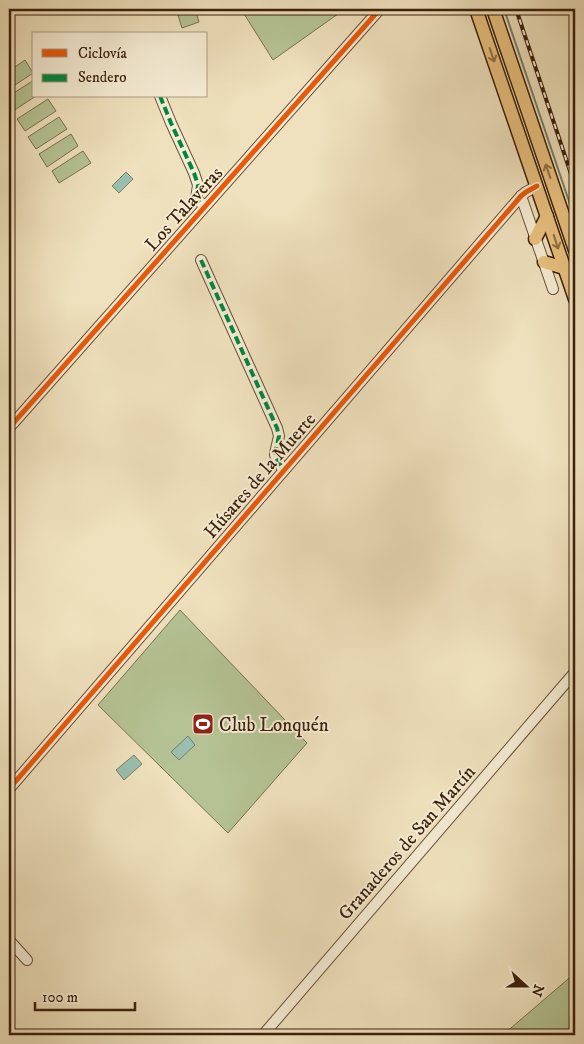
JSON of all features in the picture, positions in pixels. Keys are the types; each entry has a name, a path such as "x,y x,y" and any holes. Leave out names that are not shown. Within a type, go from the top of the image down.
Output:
{"main road":[{"path":"476,9 575,299"},
{"path":"493,9 575,250"},
{"path":"536,239 547,216"},
{"path":"544,262 564,268"}],"street":[{"name":"Los Talaveras","path":"9,428 380,9"},
{"path":"161,98 194,173 198,185 196,198 205,206"},
{"name":"Húsares de la Muerte","path":"9,789 521,196 537,186"},
{"path":"521,196 553,289"},
{"path":"201,260 277,428 279,436 276,456 283,470"},
{"name":"Granaderos de San Martín","path":"263,1035 575,672"},
{"path":"9,940 27,960"}],"shaded area":[{"path":"176,9 195,9 199,22 182,28"},
{"path":"241,9 345,9 273,60"},
{"path":"25,60 32,74 9,89 9,71"},
{"path":"32,81 33,98 13,111 9,105 9,96"},
{"path":"48,99 56,111 25,131 17,119"},
{"path":"59,117 67,129 36,149 28,137"},
{"path":"71,134 78,146 47,167 39,154"},
{"path":"83,151 91,163 59,183 52,171"},
{"path":"126,172 133,179 119,193 112,186"},
{"name":"Club Lonquén","path":"180,610 307,743 228,833 98,705"},
{"path":"188,736 195,745 179,760 171,752"},
{"path":"134,755 142,764 124,780 116,770"},
{"path":"575,973 575,1035 504,1034"}],"waterway":[{"path":"504,9 575,219"}],"railway":[{"path":"516,9 575,186"}],"marked path":[{"path":"161,98 194,173 198,185 196,199 205,206"},
{"path":"201,260 277,428 279,436 275,455 283,470"}],"cycle path":[{"path":"9,428 380,9"},
{"path":"9,789 521,196 537,186"}],"place":[{"name":"Club Lonquén","path":"203,724"}]}
